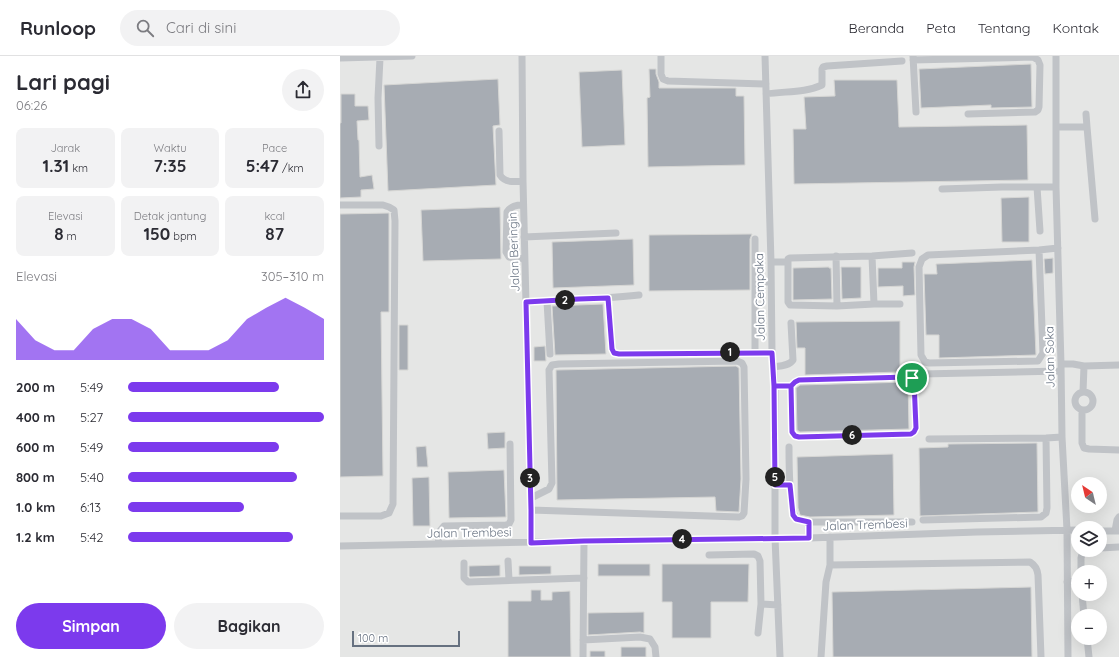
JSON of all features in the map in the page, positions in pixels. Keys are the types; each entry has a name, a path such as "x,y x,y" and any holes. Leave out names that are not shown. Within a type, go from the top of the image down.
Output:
{"street":[{"path":"341,58 412,56"},
{"name":"Jalan Beringin","path":"522,56 523,205 531,543"},
{"path":"661,56 661,74 663,79 766,84"},
{"name":"Jalan Cempaka","path":"765,56 774,386 775,538 780,657"},
{"name":"Jalan Soka","path":"1056,56 1056,187 1062,437 1067,530 1068,657"},
{"path":"916,112 913,58 1033,57 1038,60 1040,65 1038,110 1035,112 968,114"},
{"path":"379,146 378,98 380,58"},
{"path":"766,94 800,91 822,85 822,69 823,67 827,66 902,61"},
{"path":"1086,114 1095,219"},
{"path":"1056,127 1087,127"},
{"path":"499,131 500,175 507,181 523,181"},
{"path":"1037,187 1040,231"},
{"path":"942,189 1056,187"},
{"path":"340,206 383,205 394,210 395,220 393,504 389,513 381,516 340,516"},
{"path":"523,205 509,208 507,212 506,252 509,258 524,259"},
{"path":"524,237 616,232"},
{"path":"755,239 755,352"},
{"path":"1039,250 1043,353 1038,361 925,362 921,355 919,267 922,259 928,255 1058,248"},
{"path":"900,304 837,306 790,305 788,302 788,258 872,256 912,253"},
{"path":"836,256 837,306"},
{"path":"872,256 874,304"},
{"path":"771,262 788,262"},
{"path":"755,282 771,282"},
{"path":"526,302 639,295"},
{"path":"608,298 612,349 614,353 772,353"},
{"path":"547,301 550,354"},
{"path":"773,367 789,364 792,360 791,323"},
{"path":"530,498 549,489 552,483 549,370 552,365 737,361 742,363 744,367 746,478 744,513 742,516 531,510"},
{"path":"774,386 791,386 799,380 912,378 921,374 1061,368 1073,364 1084,366 1119,365"},
{"path":"1082,392 1089,394 1093,399 1092,406 1089,409 1082,410 1077,406 1075,400 1082,392 1084,366"},
{"path":"791,386 792,432 795,436 911,434 916,428 914,381 912,378"},
{"path":"1082,410 1082,444 1084,448 1119,450"},
{"path":"929,439 1062,437"},
{"path":"923,520 1041,517 1046,513 1048,508 1046,438"},
{"path":"438,544 440,531 444,526 509,524 511,520 510,444"},
{"path":"789,447 790,485 793,515 796,519 809,522 912,522"},
{"path":"775,485 790,485"},
{"path":"1117,531 1117,520 1119,517"},
{"path":"809,522 809,538"},
{"name":"Jalan Trembesi","path":"340,546 830,538 1071,530"},
{"path":"821,657 826,582 830,564 830,538"},
{"path":"582,657 584,541"},
{"path":"1107,548 1119,547"},
{"path":"709,555 754,554 758,556 760,561 761,604 758,633"},
{"path":"508,561 509,580"},
{"path":"830,564 1030,562 1035,565 1038,570 1042,657"},
{"path":"464,563 464,578 468,582 584,578"},
{"path":"1067,582 1071,582"},
{"path":"761,604 778,605"},
{"path":"583,640 640,637 650,639 655,647 656,657"},
{"path":"1088,645 1089,657"}],"shaded area":[{"path":"340,56 1119,56 1119,657 340,657"}],"building":[{"path":"1031,64 1032,107 991,108 991,105 921,108 919,69"},
{"path":"649,69 656,69 659,88 736,88 736,96 744,96 745,165 648,167 647,98 650,97"},
{"path":"622,70 625,145 582,147 579,72"},
{"path":"498,79 500,125 493,126 496,185 388,191 384,85"},
{"path":"834,80 897,80 899,127 1027,125 1028,180 794,184 793,129 806,129 804,97 835,96"},
{"path":"341,94 355,94 355,106 368,106 369,120 357,121 360,177 372,175 374,189 361,190 361,197 340,198"},
{"path":"1029,197 1029,242 1002,242 1001,198"},
{"path":"500,207 501,259 423,261 421,210"},
{"path":"389,213 389,312 381,312 383,476 340,477 340,214"},
{"path":"752,234 750,239 750,290 649,291 649,235"},
{"path":"633,239 634,285 553,288 552,242"},
{"path":"1053,258 1053,273 1045,274 1044,259"},
{"path":"1032,260 1036,355 939,358 939,335 926,335 924,274 937,274 936,264"},
{"path":"902,262 915,262 915,295 903,296 903,286 878,287 878,268 902,268"},
{"path":"841,267 861,267 861,298 842,299"},
{"path":"793,268 831,268 832,299 793,300"},
{"path":"603,304 606,354 555,355 552,306"},
{"path":"900,321 900,372 805,375 805,348 797,348 796,322"},
{"path":"399,325 408,325 408,370 399,370"},
{"path":"545,346 546,361 534,361 534,347"},
{"path":"736,366 739,368 741,479 739,512 716,511 715,497 557,500 556,370"},
{"path":"908,382 909,429 800,432 797,430 796,388 800,385"},
{"path":"505,432 505,448 488,449 487,433"},
{"path":"1037,443 1038,512 920,516 919,448 948,447 948,444"},
{"path":"426,446 428,467 417,467 416,447"},
{"path":"893,454 894,515 810,517 800,515 798,508 797,457"},
{"path":"504,470 506,517 449,518 448,472"},
{"path":"429,477 430,526 413,526 412,478"},
{"path":"598,564 650,564 650,576 598,576"},
{"path":"662,564 749,564 748,602 711,602 711,638 672,638 672,602 662,602"},
{"path":"500,565 500,576 469,576 469,566"},
{"path":"519,566 551,566 551,574 519,575"},
{"path":"1031,587 1032,657 833,657 832,592"},
{"path":"531,590 541,590 541,600 552,600 552,592 570,591 571,657 508,657 508,601 531,601"},
{"path":"644,612 644,633 588,635 588,613"},
{"path":"621,647 646,647 646,657 621,657"},
{"path":"590,651 605,651 605,657 590,657"}],"route":[{"path":"912,378 799,380 791,386 774,386 772,353 614,353 612,349 608,298 526,302 531,543 809,538 809,522 802,522 796,519 793,515 790,485 775,485 774,386 784,386 791,386 792,432 795,436 911,434 916,428 914,381 912,378"}]}
